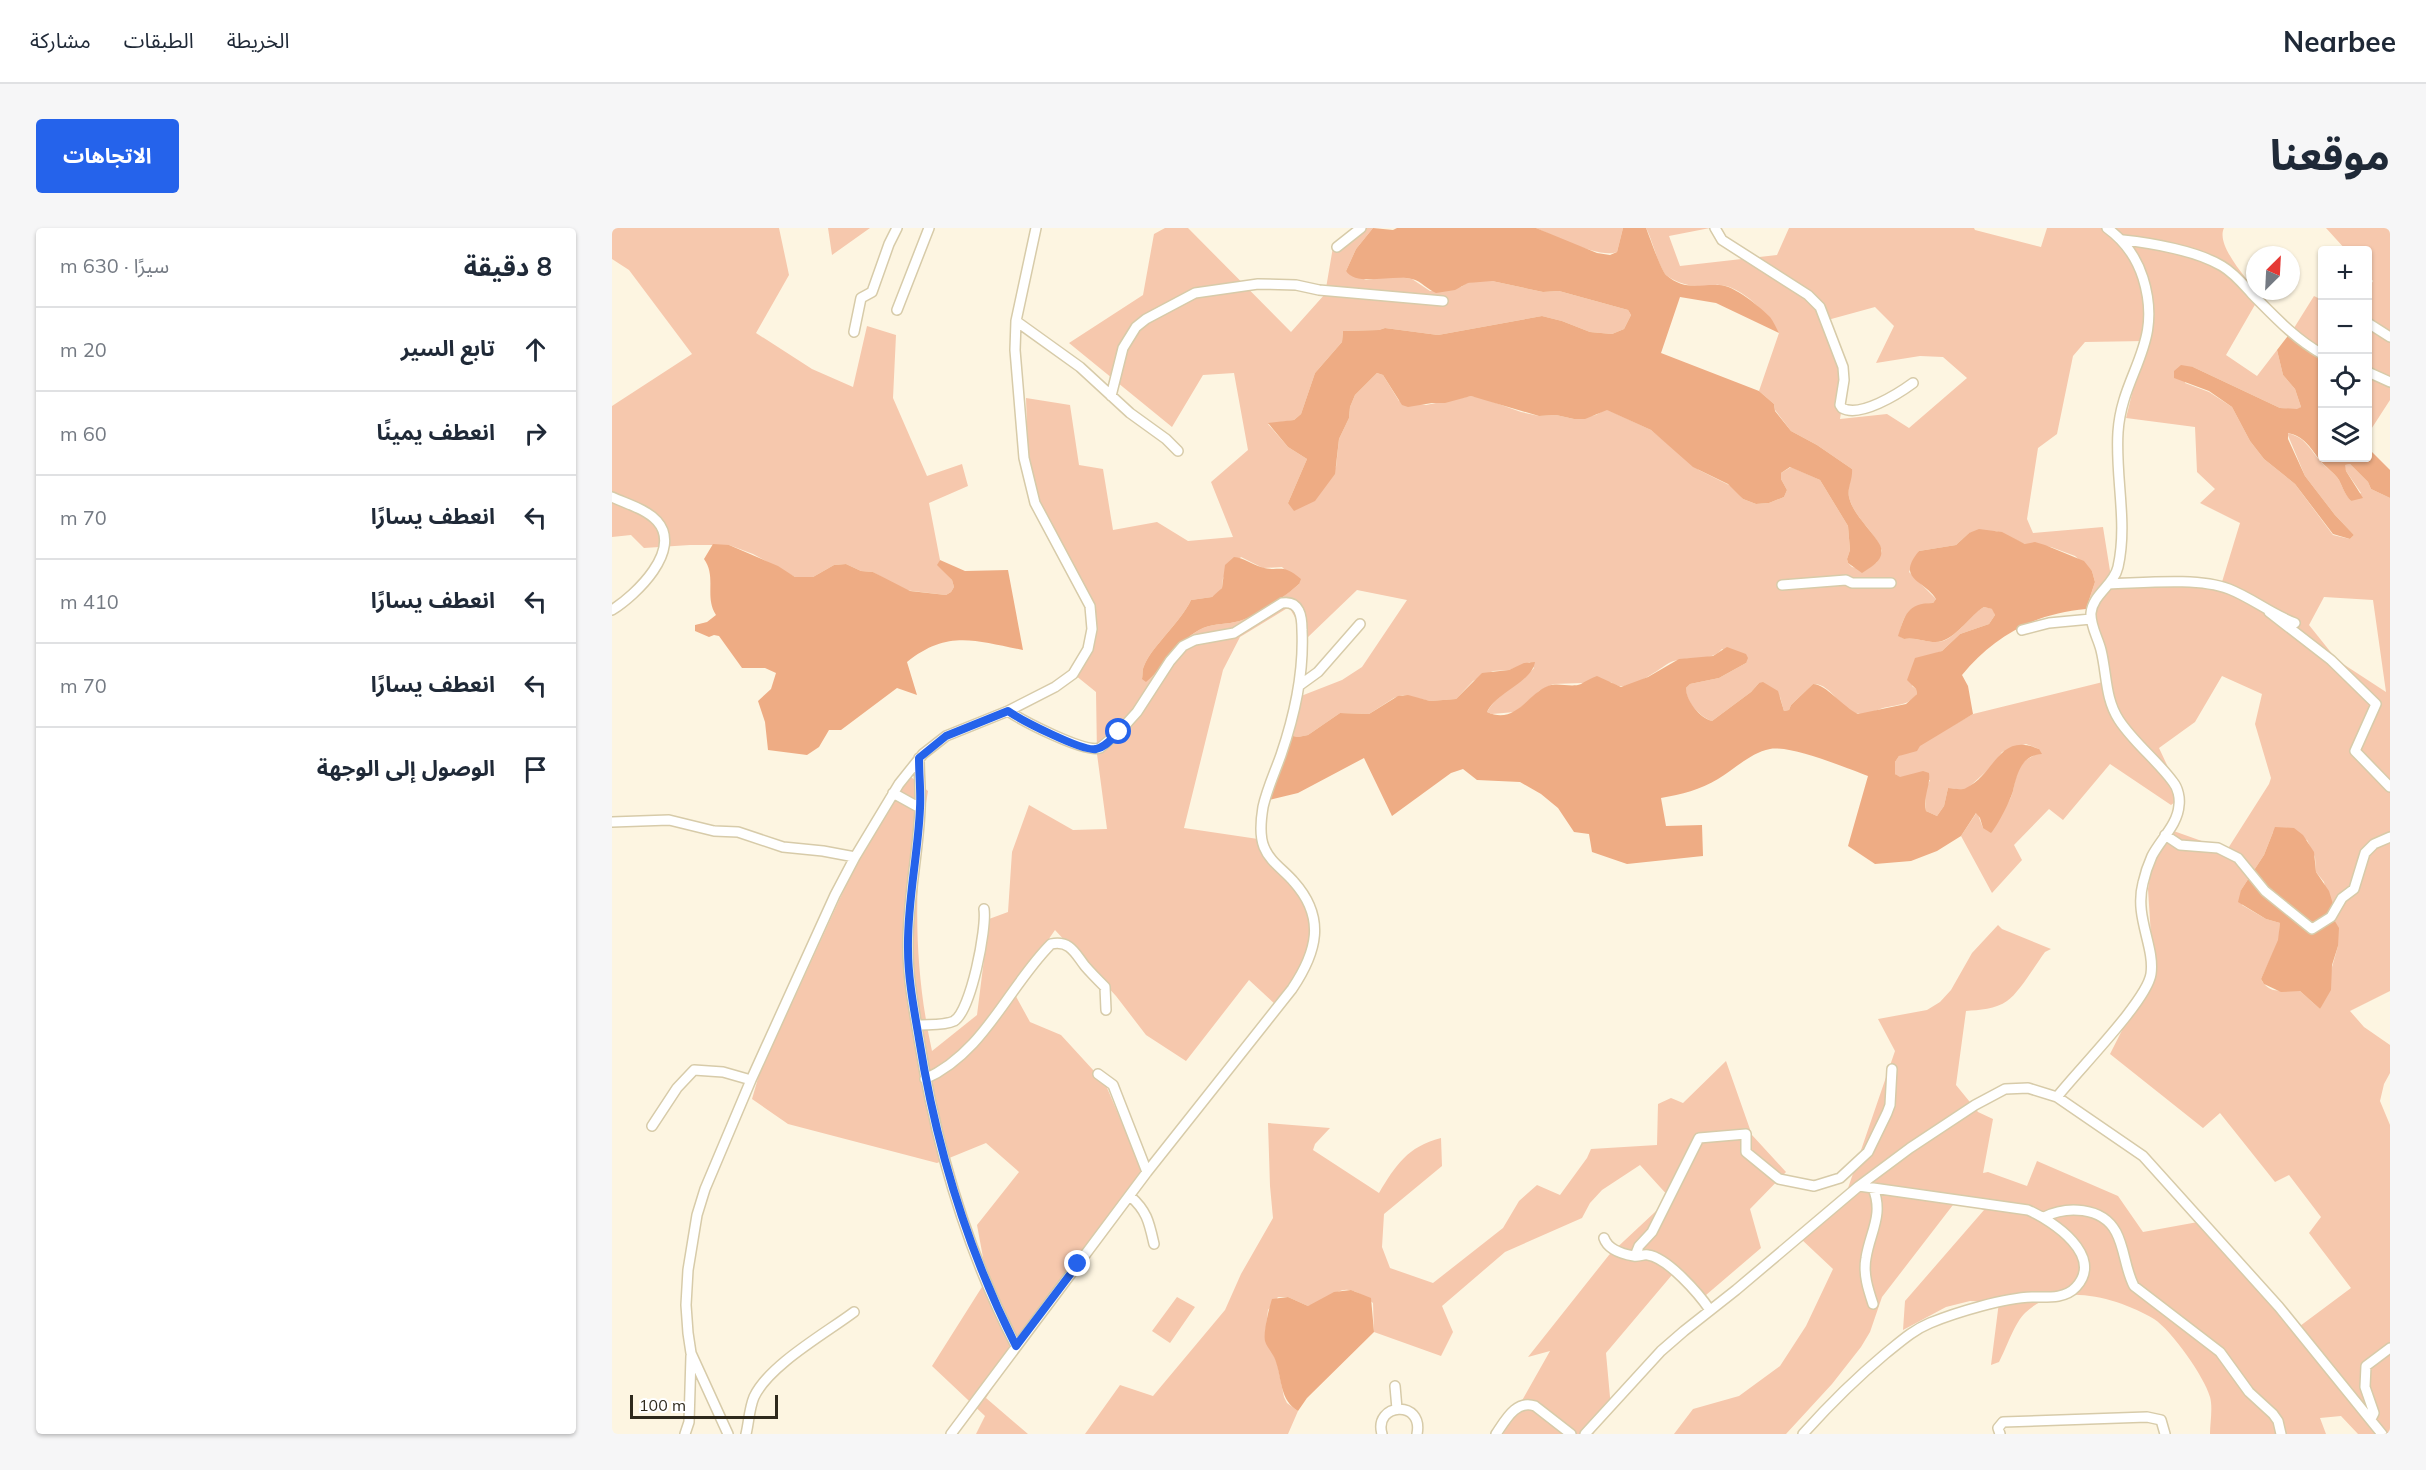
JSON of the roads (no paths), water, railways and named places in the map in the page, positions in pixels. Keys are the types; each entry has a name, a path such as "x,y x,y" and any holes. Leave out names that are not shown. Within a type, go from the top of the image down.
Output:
{"street":[{"path":"854,332 861,298 872,292 897,228"},
{"path":"897,310 929,228"},
{"path":"685,1434 689,1422 691,1353 686,1305 697,1215 705,1190 752,1080 855,857 893,793 919,758 946,736 1008,711 1055,687 1073,675 1089,650 1092,629 1090,606 1039,512 1028,480 1016,378 1016,321 1036,228"},
{"path":"1337,247 1361,228"},
{"path":"1715,228 1722,240 1808,295 1820,307 1844,367 1840,405 1842,408 1852,411 1888,401 1913,383"},
{"path":"2107,228 2124,240 2171,249 2221,265 2233,274 2278,321 2318,351"},
{"path":"2057,1097 2133,1008 2148,984 2151,964 2140,900 2146,871 2152,856 2175,821 2180,806 2175,783 2137,745 2114,712 2104,678 2102,652 2091,619 2093,605 2109,585 2118,566 2123,517 2117,470 2119,419 2143,351 2150,312 2142,274 2124,240"},
{"path":"1111,396 1123,348 1136,327 1146,319 1195,293 1258,284 1296,285 1319,290 1443,301"},
{"path":"1016,321 1080,367 1111,396 1178,451"},
{"path":"2372,326 2390,337"},
{"path":"2372,374 2390,382"},
{"path":"612,496 641,509 656,519 666,535 661,556 645,582 634,595 612,610"},
{"path":"1782,585 1846,580 1891,583"},
{"path":"2109,585 2156,582 2209,584 2228,589 2269,612 2295,623"},
{"path":"951,1434 1148,1172 1262,1030 1296,983 1312,952 1314,927 1308,901 1267,853 1261,830 1264,804 1291,724 1300,685 1303,657 1302,615 1296,606 1285,602 1234,633 1195,640 1183,646 1170,661 1137,712 1100,748 1086,748 1023,721 1008,711"},
{"path":"2269,612 2331,660 2376,704 2355,751 2390,787"},
{"path":"2022,630 2049,623 2091,619"},
{"path":"1300,685 1318,672 1360,624"},
{"path":"919,758 920,808 908,907 908,951 925,1079 940,1149 956,1201 985,1278 1016,1346"},
{"path":"893,793 920,808"},
{"path":"612,822 669,820 714,831 738,832 783,848 823,850 855,857"},
{"path":"2166,835 2180,845 2218,848 2238,858 2265,891 2312,929 2331,917 2342,898 2354,889 2365,853 2374,844 2390,837"},
{"path":"916,1024 938,1024 955,1020 964,1010 977,967 985,920 984,909"},
{"path":"925,1079 950,1066 984,1031 1051,945 1066,945 1075,951 1083,964 1105,987 1106,1010"},
{"path":"652,1126 677,1088 694,1070 723,1072 752,1080"},
{"path":"1635,1256 1639,1246 1652,1232 1699,1138 1746,1134 1746,1152 1779,1179 1814,1186 1840,1178 1868,1152 1887,1113 1890,1105 1892,1070"},
{"path":"1098,1074 1113,1085 1148,1172"},
{"path":"1585,1434 1661,1351 1859,1186 1910,1148 1975,1105 2005,1089 2028,1088 2057,1097 2143,1156 2279,1307 2382,1434"},
{"path":"1803,1434 1847,1387 1910,1333 1930,1323 2019,1298 2059,1297 2077,1287 2084,1270 2080,1252 2064,1233 2044,1217 2028,1210 1859,1186"},
{"path":"1873,1188 1879,1206 1865,1259 1865,1275 1873,1304"},
{"path":"1130,1196 1141,1205 1147,1217 1154,1244"},
{"path":"2044,1217 2058,1210 2078,1209 2108,1222 2115,1231 2127,1272 2134,1286 2220,1352 2249,1392 2273,1414 2278,1421 2281,1434"},
{"path":"1604,1238 1606,1244 1612,1249 1635,1256 1648,1255 1664,1263 1689,1285 1710,1310"},
{"path":"746,1434 753,1399 763,1382 776,1369 854,1312"},
{"path":"2371,1419 2374,1413 2365,1387 2366,1366 2390,1348"},
{"path":"691,1353 728,1434"},
{"path":"1395,1386 1397,1409"},
{"path":"1496,1434 1516,1408 1529,1404 1535,1406 1571,1434"},
{"path":"1382,1434 1380,1428 1382,1419 1388,1412 1397,1409 1407,1410 1415,1416 1418,1426 1417,1434"},
{"path":"2000,1434 1998,1428 2002,1422 2146,1417 2161,1420 2165,1434"}]}
